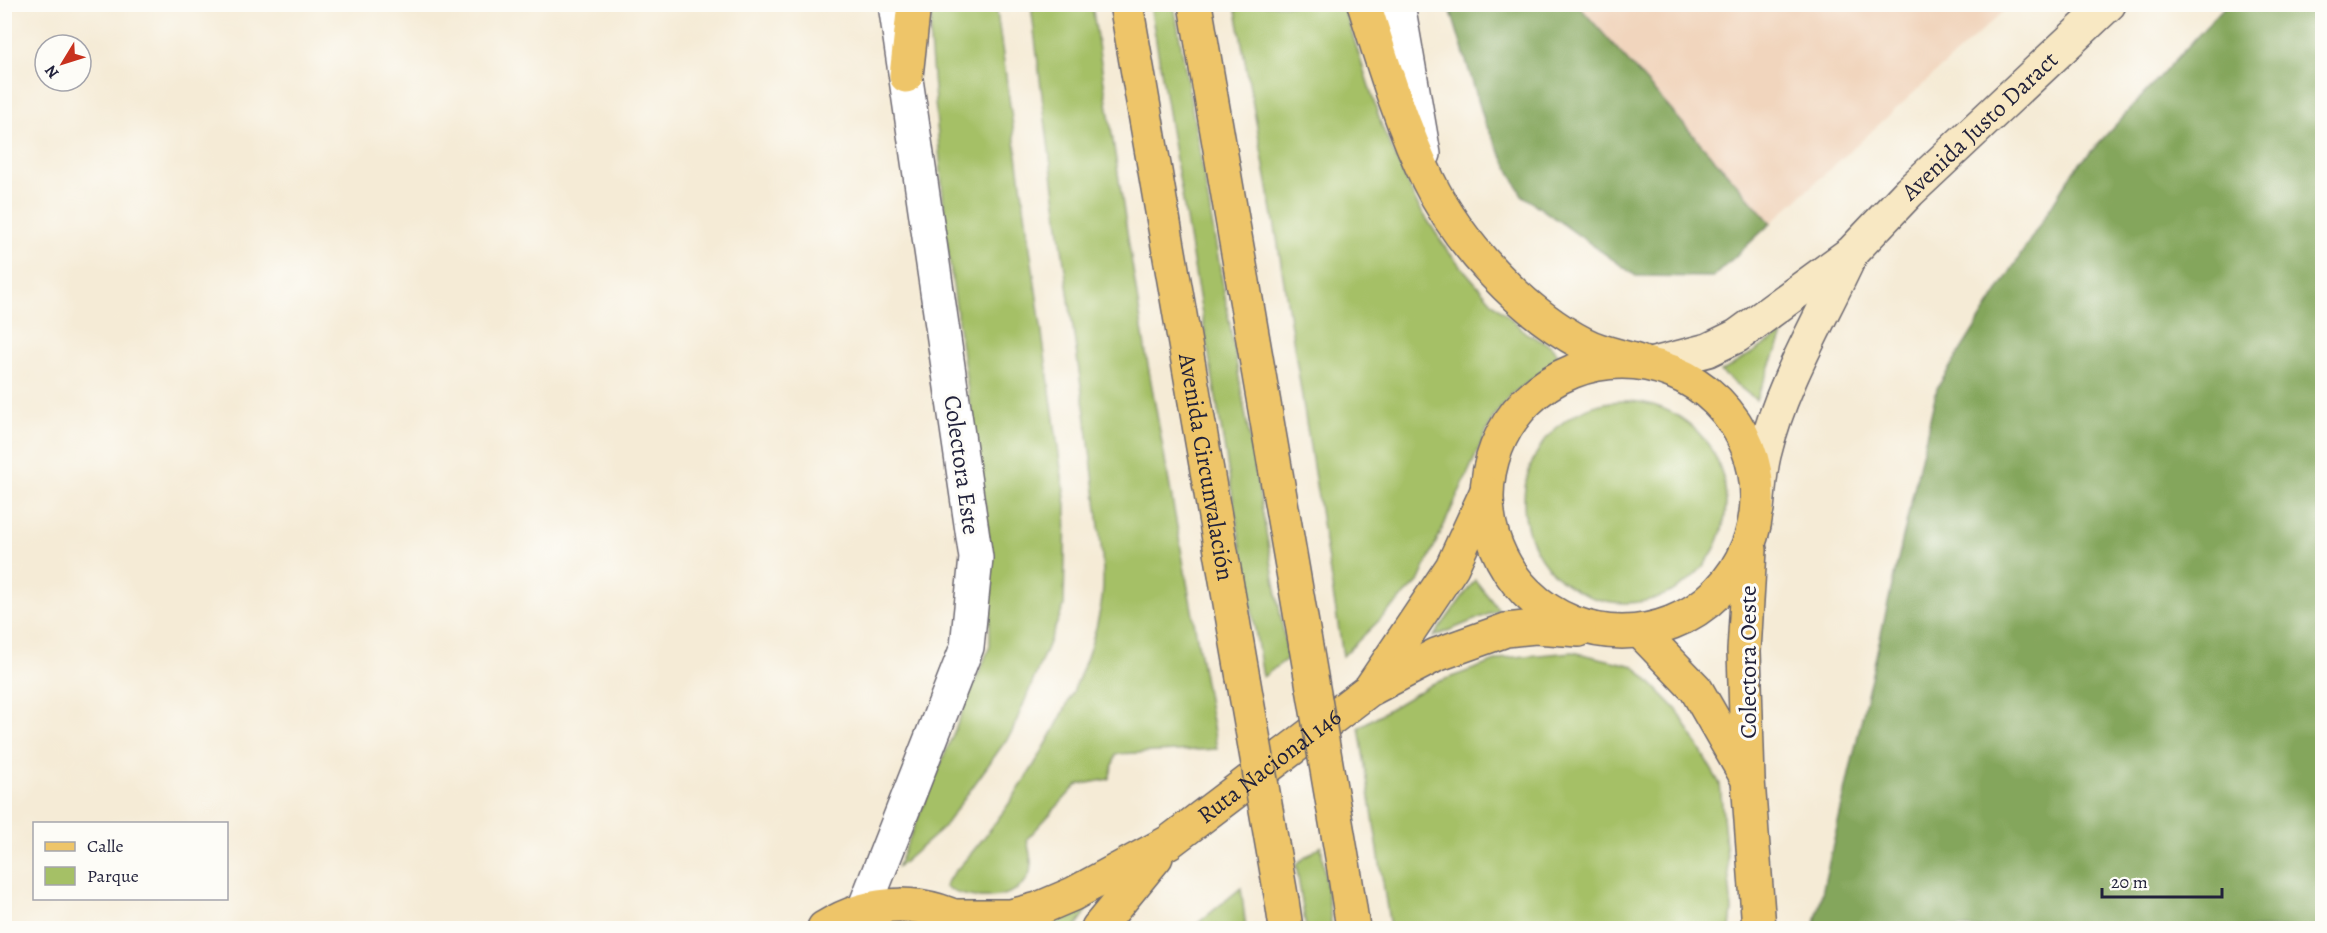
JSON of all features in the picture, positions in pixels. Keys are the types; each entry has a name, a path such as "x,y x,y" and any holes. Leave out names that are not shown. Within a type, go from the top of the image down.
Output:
{"main road":[{"path":"906,76 914,4"},
{"name":"Avenida Circunvalación","path":"1126,4 1284,915"},
{"path":"1195,4 1353,928"},
{"path":"1364,4 1401,117 1429,182 1458,228 1518,298 1547,322 1586,345 1647,363"},
{"name":"Avenida Justo Daract","path":"1647,363 1708,350 1737,336 1852,252 1909,192 2109,4"},
{"name":"Avenida Justo Daract","path":"1757,509 1764,457 1776,418 1792,376 1852,252"},
{"name":"Ruta Nacional 146","path":"824,928 864,909 907,904 933,908 967,922 1011,916 1038,909 1073,894 1168,842 1369,690 1436,655 1506,630 1535,627 1641,632 1679,621 1712,599 1735,573 1750,543 1757,509 1756,477 1748,446 1732,418 1710,394 1683,375 1647,363 1602,362 1566,372 1534,392 1509,420 1492,454 1486,491 1452,567 1369,690"},
{"name":"Ruta Nacional 146","path":"1486,491 1491,530 1506,567 1531,597 1564,620 1601,631"},
{"name":"Colectora Oeste","path":"1750,543 1744,651 1748,780 1759,928"},
{"name":"Colectora Oeste","path":"1641,632 1696,688 1748,780"},
{"name":"Ruta Nacional 146","path":"1098,928 1168,842"}],"street":[{"name":"Colectora Este","path":"864,909 967,647 976,558 895,4"},
{"path":"1398,4 1429,182"}],"shaded area":[{"path":"1578,5 2010,5 1771,223"}],"green space":[{"path":"932,5 996,5 1066,505 1064,606 1012,732 943,828 897,868 990,646 988,530 947,244 930,41"},
{"path":"1031,5 1092,5 1146,354 1217,749 1116,754 1109,779 1077,785 1027,839 1031,867 1027,879 1019,888 1008,893 981,897 968,896 945,887 950,877 997,820 1042,752 1078,680 1091,644 1103,590 1093,474"},
{"path":"1150,5 1174,5 1288,658 1263,677"},
{"path":"1235,5 1343,5 1382,127 1417,204 1447,250 1491,301 1526,333 1550,345 1558,354 1553,364 1512,394 1493,418 1418,582 1343,656 1277,238"},
{"path":"1449,5 1578,5 1771,223 1713,277 1636,276 1522,195 1485,123"},
{"path":"2226,5 2322,5 2322,928 1814,928 1937,388 2074,170"},
{"path":"1784,333 1756,400 1721,372"},
{"path":"1615,401 1635,401 1664,408 1697,430 1719,463 1726,502 1719,541 1697,574 1664,596 1635,603 1615,603 1586,596 1553,574 1531,541 1524,512 1524,492 1531,463 1553,430 1586,408"},
{"path":"1475,580 1499,610 1433,637"},
{"path":"1573,652 1634,666 1677,710 1720,784 1732,910 1730,928 1390,928 1359,727 1432,684 1504,658"},
{"path":"1321,846 1332,928 1306,928 1296,864"},
{"path":"1241,888 1246,928 1192,928"},
{"path":"1090,906 1075,928 1029,928"}]}
